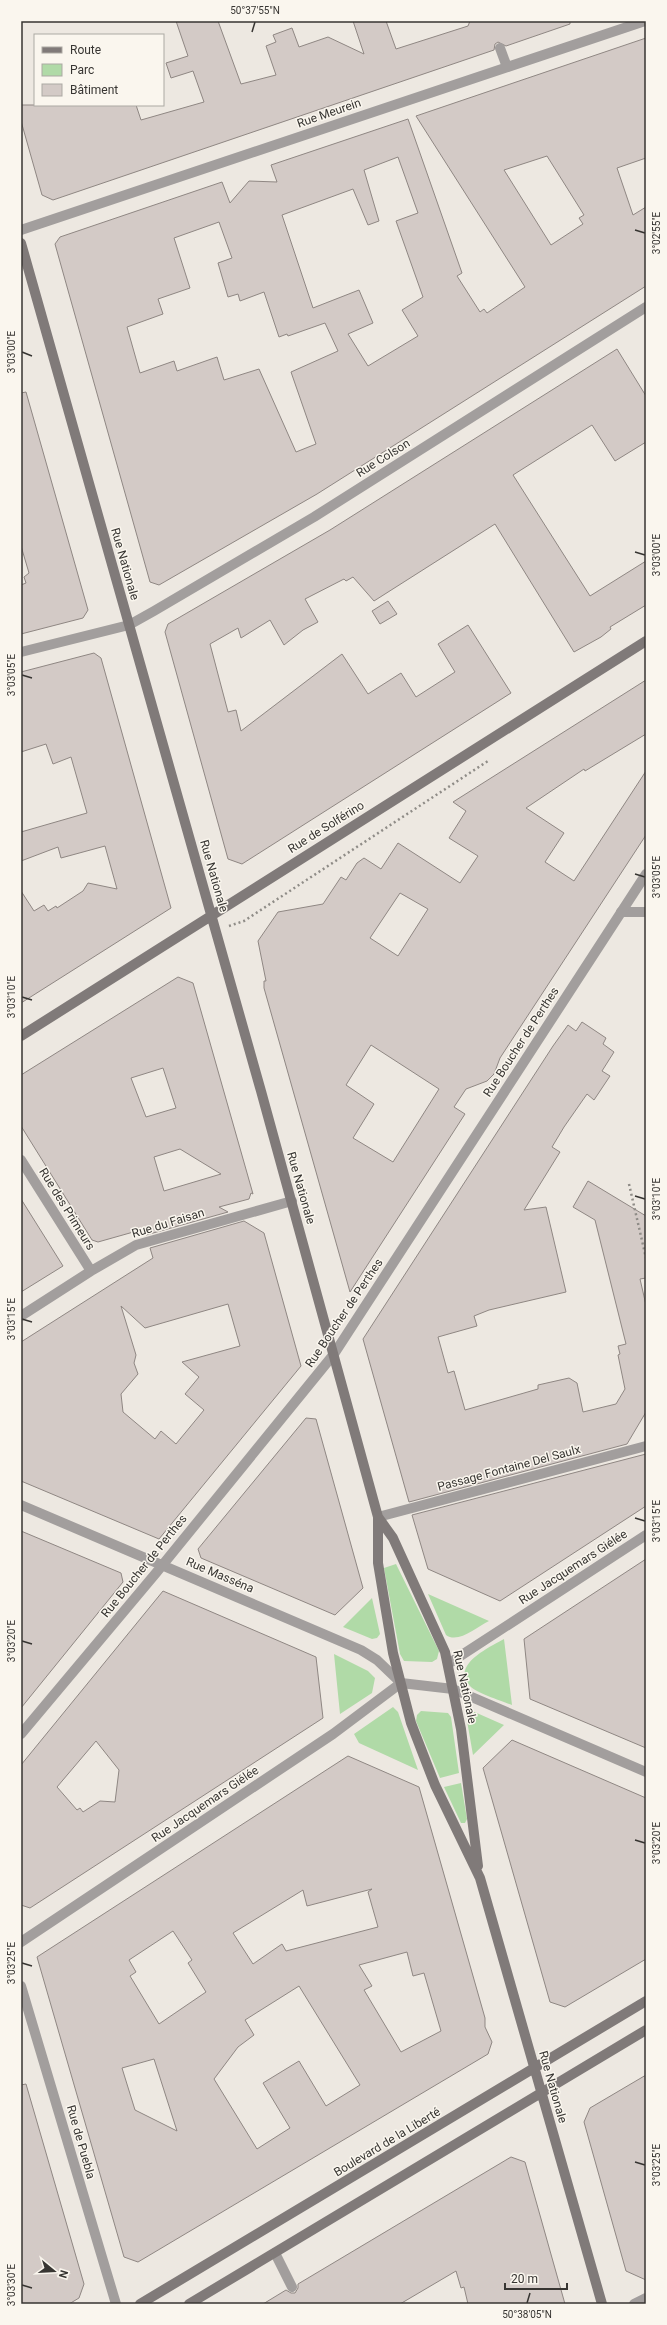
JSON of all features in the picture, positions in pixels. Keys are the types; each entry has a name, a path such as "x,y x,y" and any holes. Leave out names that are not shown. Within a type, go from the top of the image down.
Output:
{"street":[{"name":"Rue Meurein","path":"21,230 645,21"},
{"path":"500,48 507,67"},
{"name":"Rue Nationale","path":"21,243 292,1201 378,1517 378,1563 393,1653 417,1740 436,1785 480,1878"},
{"name":"Rue Colson","path":"21,652 129,625 314,517 646,307"},
{"name":"Rue de Solférino","path":"21,1036 211,914 646,641"},
{"name":"Rue Boucher de Perthes","path":"21,1734 162,1565 334,1354 646,874"},
{"path":"622,912 646,912"},
{"name":"Rue des Primeurs","path":"21,1160 91,1271"},
{"name":"Rue du Faisan","path":"21,1316 91,1271 123,1252 150,1239 292,1201"},
{"name":"Passage Fontaine Del Saulx","path":"378,1517 646,1446"},
{"name":"Rue Masséna","path":"21,1505 361,1650 377,1660 402,1683"},
{"name":"Rue Nationale","path":"378,1517 393,1538 436,1630 448,1664 462,1738 480,1878 602,2304"},
{"name":"Rue Jacquemars Giélée","path":"448,1664 646,1535"},
{"path":"402,1683 453,1690 646,1772"},
{"name":"Rue Jacquemars Giélée","path":"21,1942 333,1734 402,1683"},
{"name":"Rue de Puebla","path":"21,1986 116,2304"},
{"name":"Boulevard de la Liberté","path":"140,2304 646,2002"},
{"path":"189,2304 646,2030"},
{"path":"275,2253 292,2287"},
{"path":"634,2304 646,2298"}],"path":[{"path":"216,931 244,921 495,757"},
{"path":"629,1184 646,1258"}],"green space":[{"path":"396,1564 439,1651 437,1659 432,1662 404,1661 400,1654 384,1568"},
{"path":"428,1594 489,1621 462,1636 451,1637 446,1635"},
{"path":"372,1598 380,1634 377,1638 372,1639 343,1627"},
{"path":"504,1639 512,1705 473,1689 465,1678 465,1671 468,1664 474,1658"},
{"path":"334,1654 368,1671 375,1678 372,1693 340,1714"},
{"path":"393,1707 398,1712 418,1770 359,1743 354,1734"},
{"path":"470,1710 504,1725 473,1755 466,1715 466,1711"},
{"path":"421,1711 448,1713 451,1717 459,1773 440,1778 416,1721 417,1715"},
{"path":"461,1783 467,1819 465,1823 461,1823 444,1787"}],"building":[{"path":"176,21 218,21 241,84 276,75 266,46 276,42 273,35 292,28 299,47 328,37 364,54 353,21 386,21 396,49 468,26 470,21 570,21 570,24 506,46 498,42 495,44 494,50 53,200 42,195 21,121 21,105 136,106 141,120 204,102 193,71 171,78 166,63 188,56"},
{"path":"646,38 646,158 617,168 633,215 646,207 646,286 317,494 159,585 150,582 55,244 60,237 222,182 230,203 249,181 277,182 271,165 408,119 462,273 457,276 480,312 484,309 487,313 525,287 416,116","holes":["547,156 584,215 579,218 583,224 551,245 504,170","398,157 418,213 396,221 423,297 402,310 418,336 368,366 348,334 373,323 359,290 313,308 282,215 353,189 368,225 379,221 364,170","219,222 232,258 218,263 228,297 238,294 240,301 264,292 279,337 287,334 288,336 325,323 338,351 291,372 316,444 296,452 259,369 224,380 217,357 177,371 174,361 140,373 127,327 163,314 158,299 190,288 174,238"]},
{"path":"617,349 646,396 646,442 615,461 592,425 513,475 590,596 646,561 646,605 610,627 611,629 601,637 574,652 495,524 374,601 353,577 346,581 344,579 305,599 318,622 303,630 284,645 270,620 241,638 238,628 210,644 228,712 236,710 241,731 342,654 368,694 401,673 416,697 455,672 438,644 468,625 511,693 242,864 228,859 165,632 168,624 330,530"},
{"path":"26,392 88,610 83,618 21,634 21,585 26,583 24,577 29,573 21,546 21,393"},
{"path":"388,601 397,614 380,624 372,611"},
{"path":"94,653 101,658 171,908 21,1003 21,891 34,911 44,905 48,911 56,906 57,908 83,891 88,883 117,889 105,846 61,858 58,847 21,861 21,832 87,813 71,757 53,764 46,744 21,752 21,672"},
{"path":"646,680 646,734 585,771 584,769 526,808 564,833 545,862 574,881 646,771 646,835 500,1058 494,1074 487,1081 466,1089 454,1107 465,1114 350,1292 264,988 264,981 266,981 258,941 278,912 323,904 341,877 346,880 357,863 364,858 381,869 398,843 460,883 478,856 449,838 466,811 453,802","holes":["400,893 428,909 398,956 370,938","371,1045 439,1089 393,1162 353,1138 374,1104 346,1085"]},
{"path":"178,977 193,983 253,1194 251,1193 249,1199 219,1207 228,1212 146,1235 144,1229 98,1242 92,1240 21,1126 21,1075","holes":["163,1068 176,1108 146,1117 131,1078","180,1149 221,1174 164,1191 154,1157"]},
{"path":"582,1022 606,1038 603,1044 614,1052 602,1071 610,1076 594,1100 587,1094 564,1127 552,1147 560,1152 524,1210 546,1207 566,1292 489,1310 474,1316 477,1326 438,1337 448,1373 454,1371 465,1410 538,1389 538,1385 569,1378 577,1383 583,1412 616,1404 625,1389 618,1355 620,1354 618,1346 626,1344 595,1220 573,1207 588,1181 646,1216 646,1278 640,1279 646,1305 646,1412 627,1444 409,1502 363,1339 553,1046 568,1025 576,1031"},
{"path":"21,1199 63,1266 21,1292"},
{"path":"244,1221 264,1233 301,1366 159,1539 21,1481 21,1342 153,1258 150,1248","holes":["228,1304 240,1346 182,1362 199,1377 185,1394 204,1410 176,1444 161,1431 155,1439 123,1412 121,1394 138,1374 134,1363 136,1355 121,1306 145,1328"]},
{"path":"306,1418 316,1419 363,1588 335,1615 201,1558 198,1549"},
{"path":"646,1454 646,1506 500,1601 428,1569 412,1515"},
{"path":"21,1531 121,1573 123,1582 21,1708"},
{"path":"646,1559 646,1748 530,1699 524,1639"},
{"path":"163,1591 316,1657 323,1718 30,1908 21,1905 21,1765","holes":["96,1741 119,1770 115,1802 100,1801 83,1812 80,1808 77,1810 57,1787"]},
{"path":"512,1740 646,1798 646,1959 565,2007 550,2002 483,1768"},
{"path":"348,1756 419,1787 485,2018 485,2027 492,2042 488,2054 138,2262 124,2257 37,1957","holes":["372,1889 368,1892 378,1927 286,1951 282,1944 253,1964 233,1933 303,1890 307,1906","173,1931 192,1960 188,1963 206,1992 159,2024 130,1976 136,1972 129,1960","407,1952 413,1976 424,1973 441,2031 401,2052 364,1990 372,1986 359,1965","299,1986 360,2085 326,2106 299,2061 263,2083 290,2128 257,2149 214,2079 238,2047 254,2035 245,2020","154,2059 177,2131 135,2110 122,2068"]},
{"path":"646,2075 646,2280 626,2271 584,2122 590,2108"},
{"path":"26,2084 84,2284 79,2298 69,2304 21,2304 21,2085"},
{"path":"511,2157 525,2162 565,2304 468,2304 464,2287 461,2288 456,2271 400,2304 263,2304 286,2290 291,2293 295,2293 298,2288 298,2284"}]}
